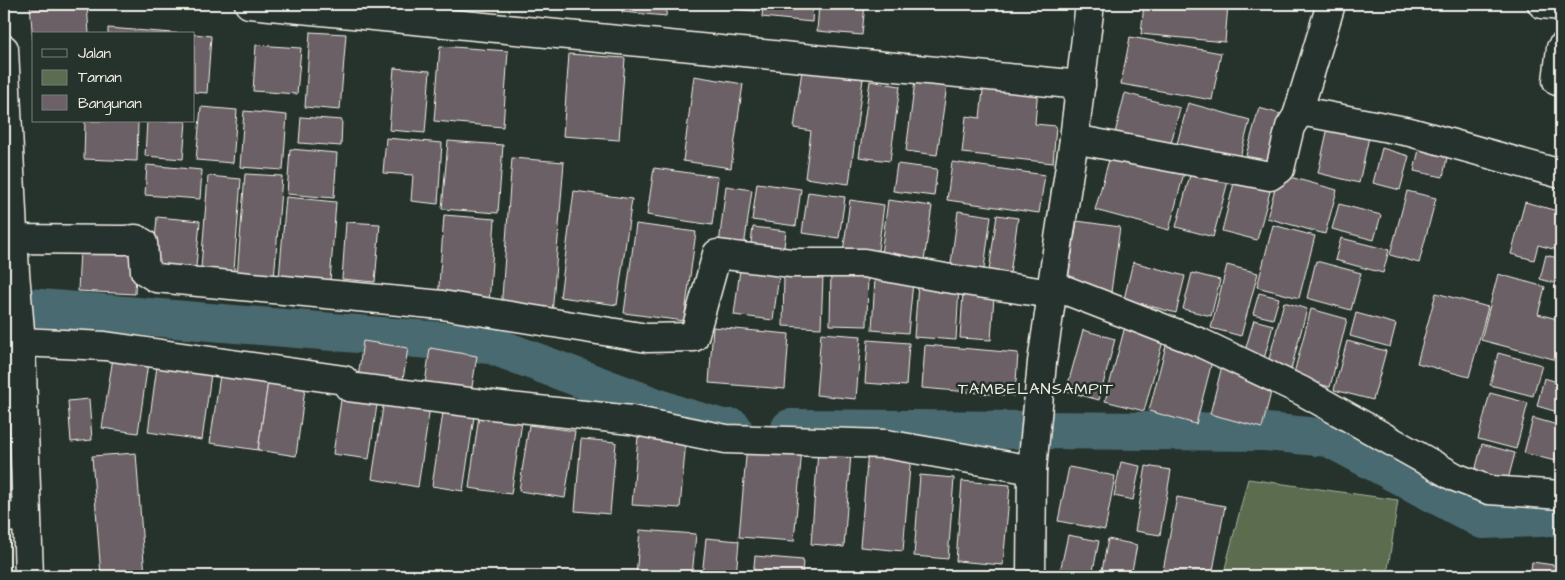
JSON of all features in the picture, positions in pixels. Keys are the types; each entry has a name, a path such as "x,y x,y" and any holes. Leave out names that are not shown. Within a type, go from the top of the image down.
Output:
{"street":[{"path":"249,4 1081,85"},
{"path":"1031,576 1032,470 1042,362 1074,139 1090,4"},
{"path":"1074,139 1270,176 1280,168 1290,127 1296,116 1331,4"},
{"path":"1542,4 1561,6"},
{"path":"1561,48 1557,81 1561,82"},
{"path":"4,49 13,239 12,274 20,342 15,518 30,576"},
{"path":"1296,116 1306,112 1410,132 1561,174"},
{"path":"13,239 136,239 144,243 144,271 156,278 442,305 647,338 694,337 717,254 791,264 864,262 945,278 1052,289 1201,342 1302,391 1455,477 1489,490 1561,495"},
{"path":"20,342 105,346 344,380 348,387 631,420 726,439 886,444 1032,470"}],"green space":[{"path":"1248,479 1398,500 1387,576 1223,576"}],"building":[{"path":"30,4 87,4 89,32 32,32"},
{"path":"622,4 667,4 666,16 622,12"},
{"path":"674,4 756,4 756,11"},
{"path":"763,4 813,4 812,22 762,17"},
{"path":"819,4 865,4 862,35 817,31"},
{"path":"1144,4 1228,4 1225,42 1141,34"},
{"path":"108,28 160,32 108,32"},
{"path":"310,32 346,34 340,110 305,107"},
{"path":"195,34 211,36 207,93 195,92"},
{"path":"1130,37 1221,53 1212,100 1121,84"},
{"path":"256,45 301,48 297,94 253,91"},
{"path":"440,46 508,51 503,127 434,121"},
{"path":"569,54 625,58 619,140 563,136"},
{"path":"394,68 430,71 425,133 389,130"},
{"path":"802,70 863,79 849,184 805,178 811,131 794,128"},
{"path":"694,76 743,84 731,168 683,161"},
{"path":"870,81 900,86 890,161 859,157"},
{"path":"915,81 947,85 937,155 906,151"},
{"path":"984,81 1038,87 1035,124 1056,126 1053,163 962,153 966,116 980,118"},
{"path":"1125,93 1180,108 1169,151 1114,137"},
{"path":"1188,103 1250,120 1237,168 1175,151"},
{"path":"201,107 237,110 233,163 196,160"},
{"path":"1259,108 1288,116 1274,167 1245,159"},
{"path":"244,111 287,115 283,170 240,167"},
{"path":"301,117 342,120 341,146 299,143"},
{"path":"85,122 138,122 137,161 84,159"},
{"path":"147,122 186,122 183,159 145,156"},
{"path":"1328,127 1369,137 1359,183 1318,173"},
{"path":"386,138 442,143 438,204 411,201 413,175 383,173"},
{"path":"448,141 503,145 498,213 442,209"},
{"path":"1421,141 1449,148 1443,177 1414,171"},
{"path":"1382,148 1409,156 1400,190 1373,183"},
{"path":"290,149 337,153 334,198 287,194"},
{"path":"1112,149 1185,169 1169,230 1095,210"},
{"path":"512,158 564,162 552,315 501,311"},
{"path":"952,162 1045,175 1039,213 947,200"},
{"path":"897,164 937,169 934,196 893,191"},
{"path":"1193,164 1230,174 1213,237 1176,227"},
{"path":"147,165 202,170 200,199 145,195"},
{"path":"654,168 718,177 712,225 647,215"},
{"path":"245,174 282,176 274,280 237,277"},
{"path":"1279,174 1337,190 1325,234 1267,218"},
{"path":"1236,175 1272,184 1257,240 1222,231"},
{"path":"208,176 241,179 234,271 201,268"},
{"path":"757,183 801,189 796,226 752,220"},
{"path":"726,186 752,190 744,247 719,244"},
{"path":"574,191 632,199 617,305 560,297"},
{"path":"1407,191 1436,198 1419,263 1390,255"},
{"path":"808,192 845,197 839,238 802,233"},
{"path":"286,197 336,202 330,282 279,278"},
{"path":"850,200 884,205 877,258 843,253"},
{"path":"888,200 932,206 923,268 880,262"},
{"path":"1525,202 1561,212 1561,251 1538,245 1534,260 1511,254"},
{"path":"1339,204 1381,215 1374,240 1332,229"},
{"path":"958,211 991,216 983,276 950,271"},
{"path":"444,215 495,219 489,304 438,300"},
{"path":"997,215 1018,218 1009,281 988,278"},
{"path":"157,217 200,221 196,267 153,264"},
{"path":"1077,221 1120,227 1111,292 1067,286"},
{"path":"346,222 380,224 375,282 342,279"},
{"path":"636,224 696,232 684,321 624,313"},
{"path":"1273,225 1315,236 1299,298 1257,287"},
{"path":"753,227 786,231 783,255 750,251"},
{"path":"1341,238 1389,250 1383,273 1335,260"},
{"path":"80,249 137,252 135,294 78,291"},
{"path":"1546,255 1561,259 1561,285 1540,279"},
{"path":"1316,261 1361,273 1351,310 1307,298"},
{"path":"741,262 780,268 773,320 734,315"},
{"path":"1133,262 1185,276 1176,313 1124,299"},
{"path":"1227,265 1258,273 1241,336 1211,328"},
{"path":"831,269 868,270 867,326 830,325"},
{"path":"1192,273 1220,280 1211,316 1183,309"},
{"path":"1498,274 1545,287 1538,314 1561,320 1561,344 1557,360 1481,340"},
{"path":"784,275 823,276 821,328 783,326"},
{"path":"875,278 913,282 908,333 872,330"},
{"path":"918,284 959,287 956,340 914,337"},
{"path":"963,293 994,296 991,340 960,338"},
{"path":"1259,293 1279,298 1273,319 1253,314"},
{"path":"1436,293 1488,307 1469,377 1417,363"},
{"path":"1284,302 1307,309 1290,373 1267,367"},
{"path":"1311,309 1347,319 1330,387 1293,377"},
{"path":"1356,313 1396,324 1390,347 1350,336"},
{"path":"1127,319 1166,330 1144,411 1105,401"},
{"path":"1254,320 1273,325 1264,359 1244,354"},
{"path":"713,327 789,334 785,389 709,383"},
{"path":"4,329 15,329 15,368 4,368"},
{"path":"1083,330 1115,339 1099,400 1066,391"},
{"path":"821,333 861,336 856,399 816,395"},
{"path":"1168,338 1215,350 1196,424 1149,411"},
{"path":"868,340 909,343 906,386 865,383"},
{"path":"363,341 408,348 401,392 357,385"},
{"path":"1347,341 1386,351 1373,400 1334,390"},
{"path":"925,345 1018,353 1015,396 922,388"},
{"path":"430,348 477,356 470,399 424,391"},
{"path":"114,351 149,356 138,433 102,428"},
{"path":"1498,353 1542,365 1533,396 1490,385"},
{"path":"158,359 212,367 202,440 148,432"},
{"path":"1222,366 1274,380 1262,428 1210,414"},
{"path":"221,368 269,375 258,450 210,443"},
{"path":"269,375 306,381 296,456 258,450"},
{"path":"1544,378 1561,383 1561,413 1537,406"},
{"path":"4,383 16,383 17,418 4,418"},
{"path":"342,393 378,398 369,459 333,454"},
{"path":"1490,393 1528,403 1516,449 1478,439"},
{"path":"89,399 92,440 71,442 68,401"},
{"path":"384,400 430,407 418,487 372,479"},
{"path":"444,406 475,410 463,491 432,486"},
{"path":"479,415 522,422 511,494 469,488"},
{"path":"1533,418 1561,426 1561,438 1555,461 1524,453"},
{"path":"529,425 575,431 565,498 519,491"},
{"path":"638,437 686,440 680,508 632,505"},
{"path":"581,439 616,442 610,514 575,511"},
{"path":"1482,444 1515,453 1506,487 1473,479"},
{"path":"747,445 802,449 794,541 739,537"},
{"path":"868,450 911,454 903,551 860,547"},
{"path":"818,451 851,453 844,547 811,544"},
{"path":"136,453 145,576 101,576 92,456"},
{"path":"1121,462 1140,466 1133,500 1114,496"},
{"path":"1146,466 1171,470 1160,535 1135,531"},
{"path":"1069,467 1115,476 1105,530 1058,521"},
{"path":"920,475 954,478 948,559 914,556"},
{"path":"962,481 1010,485 1003,565 956,561"},
{"path":"1177,497 1225,506 1212,576 1162,576"},
{"path":"640,530 696,534 692,576 636,576"},
{"path":"1068,535 1099,541 1092,576 1059,576"},
{"path":"706,538 739,541 736,576 702,576"},
{"path":"1108,539 1137,545 1131,576 1101,576"},
{"path":"755,556 803,560 802,576 753,576"},
{"path":"1532,562 1561,566 1561,576 1530,576"}],"waterway":[{"path":"4,305 491,345 678,415 722,428 733,428"},
{"path":"790,428 1265,432 1329,438 1483,520 1561,517"}],"district":[{"name":"TAMBELANSAMPIT","path":"1036,388"}]}
